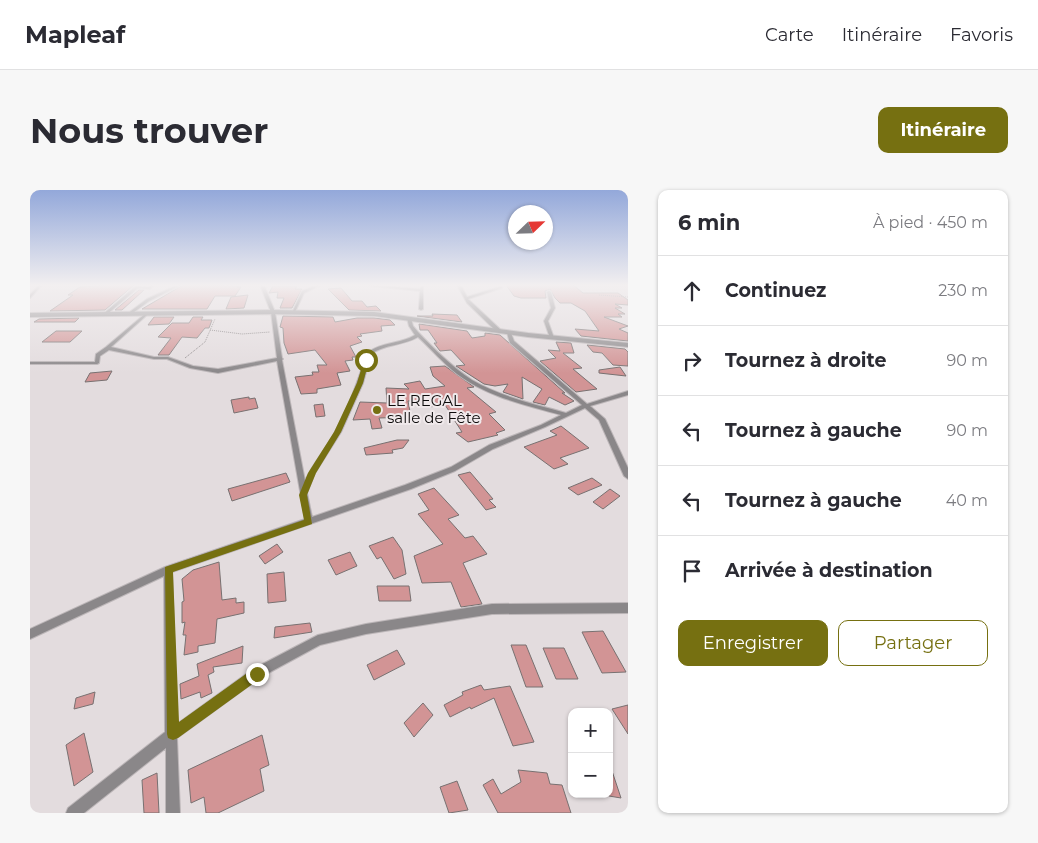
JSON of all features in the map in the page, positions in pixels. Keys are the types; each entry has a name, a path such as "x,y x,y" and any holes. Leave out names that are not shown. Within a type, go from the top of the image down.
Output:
{"street":[{"path":"30,315 128,314"},
{"path":"30,363 97,363 98,355 146,314"},
{"path":"273,314 309,522"},
{"path":"333,314 409,318 499,332 628,345"},
{"path":"481,314 499,332"},
{"path":"550,314 546,321 552,338"},
{"path":"409,318 409,322 418,335 461,374 477,384 497,393 568,415"},
{"path":"509,333 512,342 602,419 628,476"},
{"path":"303,495 312,473 338,432 360,383 367,356 379,347 407,343 418,335"},
{"path":"108,348 154,358 168,358 202,370 218,371 281,359"},
{"path":"30,634 168,570 309,522 435,476 490,447 568,415 585,406 628,393"},
{"path":"168,570 173,734 173,813"},
{"path":"73,813 173,734 257,674 318,640 366,629 492,609 628,608"}],"path":[{"path":"182,364 186,355 204,342 217,314"},
{"path":"210,330 242,334 277,332"}],"building":[{"path":"432,314 457,315 462,322 417,316 433,316"},
{"path":"587,314 618,314 622,317 604,317 628,326 619,329 628,333 628,341 581,336 575,329 599,331"},
{"path":"283,316 333,317 335,322 357,318 374,318 390,320 395,325 381,326 382,331 360,334 362,336 357,337 362,342 350,346 356,357 352,357 353,360 345,361 350,371 337,373 341,385 317,389 317,393 301,394 295,377 313,375 312,372 319,372 317,365 327,365 315,350 288,354 284,343 283,328 280,327"},
{"path":"154,317 174,317 169,324 148,325"},
{"path":"193,317 203,317 201,320 212,320 209,328 205,328 197,338 182,337 169,355 158,355 171,338 158,337 172,323 189,323"},
{"path":"79,318 75,322 34,322 39,319"},
{"path":"419,324 467,331 472,338 485,336 485,333 500,335 565,393 562,393 574,401 565,405 549,397 545,405 533,402 542,389 522,377 523,399 503,392 508,384 495,386 484,384 456,366 465,365 451,350 440,351 428,330 420,330"},
{"path":"56,331 82,331 70,342 42,342"},
{"path":"556,342 571,343 574,353 563,353 582,368 573,369 597,389 576,392 540,361 556,358 548,350 560,351"},
{"path":"587,345 625,349 628,352 628,366 613,365 602,353 593,352"},
{"path":"445,366 474,387 467,388 496,412 489,414 505,430 496,433 498,435 468,442 456,433 462,432 453,418 458,416 458,414 451,414 445,405 429,407 422,401 408,401 411,417 379,418 382,428 372,429 370,419 353,420 360,402 387,403 386,388 409,389 404,384 420,381 425,389 445,386 433,376 430,367"},
{"path":"620,367 626,376 599,373 599,370"},
{"path":"112,371 107,380 85,382 90,373"},
{"path":"249,397 249,399 255,398 258,408 234,413 231,400"},
{"path":"323,404 325,416 316,417 314,405"},
{"path":"561,426 589,448 560,458 568,464 554,469 524,447 557,435 550,431"},
{"path":"397,440 409,440 403,448 392,450 393,453 366,455 364,448"},
{"path":"470,472 493,499 489,500 496,507 486,510 458,475"},
{"path":"286,473 290,482 232,501 228,489"},
{"path":"592,478 602,485 578,495 568,488"},
{"path":"434,488 459,515 448,519 465,538 473,536 487,554 463,563 482,604 461,607 451,582 422,583 414,556 443,544 418,514 429,510 418,494"},
{"path":"610,489 620,496 603,509 593,502"},
{"path":"393,537 402,550 406,574 394,579 381,557 377,559 369,546"},
{"path":"277,544 283,552 265,564 259,556"},
{"path":"350,552 357,566 336,575 328,560"},
{"path":"219,562 222,600 236,598 236,603 244,602 244,613 217,619 215,643 198,646 198,652 184,655 186,635 183,635 185,622 182,623 182,602 184,601 182,579 193,570"},
{"path":"284,572 286,601 268,603 267,574"},
{"path":"377,586 409,586 411,601 379,601"},
{"path":"310,623 312,632 274,638 275,627"},
{"path":"603,631 626,672 602,673 582,632"},
{"path":"511,645 526,645 543,687 526,687"},
{"path":"243,646 242,663 213,667 214,672 208,675 212,693 201,698 200,692 181,699 180,684 199,676 197,664"},
{"path":"543,648 564,648 578,679 556,679"},
{"path":"397,650 405,664 374,680 367,665"},
{"path":"481,685 484,690 510,686 534,742 513,746 494,698 450,717 444,705 463,695 462,692"},
{"path":"95,692 93,704 74,709 76,698"},
{"path":"423,703 433,715 414,737 404,723"},
{"path":"628,705 628,734 613,711 613,709"},
{"path":"84,733 93,772 74,786 66,745"},
{"path":"262,735 269,765 260,769 264,791 218,813 206,813 204,797 191,803 188,770"},
{"path":"518,770 547,773 550,784 562,785 571,813 498,813 483,785 493,779 501,794 521,782"},
{"path":"157,773 159,813 144,813 142,780"},
{"path":"613,774 621,798 613,797"},
{"path":"457,781 468,810 449,813 440,787"}],"place":[{"name":"LE REGAL salle de Fête","path":"377,410"}],"route":[{"path":"257,674 173,734 168,570 309,522 303,495 312,473 338,432 364,373 366,360"}]}
